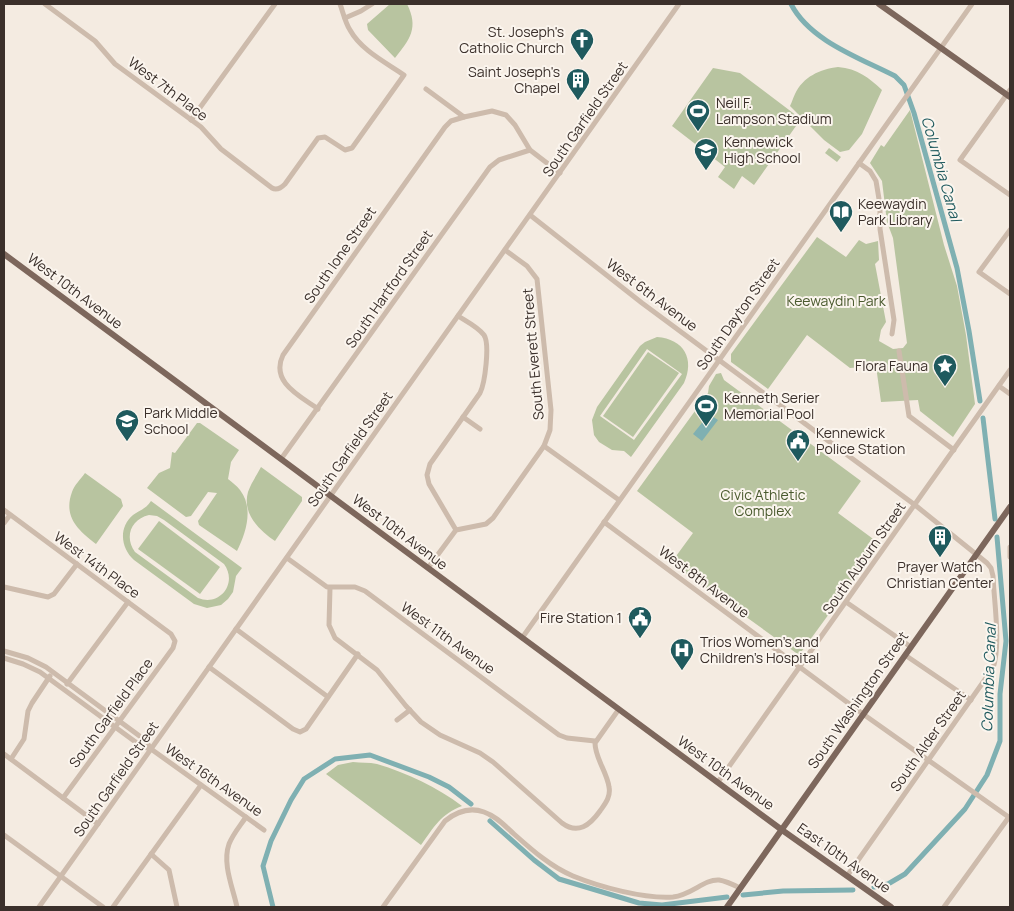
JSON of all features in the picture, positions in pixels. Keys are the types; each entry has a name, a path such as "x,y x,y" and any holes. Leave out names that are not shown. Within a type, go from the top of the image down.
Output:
{"main road":[{"path":"879,4 1009,94"},
{"name":"West 10th Avenue","path":"4,254 782,830"},
{"name":"South Washington Street","path":"727,907 1010,510"},
{"name":"East 10th Avenue","path":"782,830 892,907"}],"street":[{"name":"West 7th Place","path":"45,4 95,41 115,64 204,130 225,152 272,188 278,189 285,184 318,138 325,137 345,150 352,148 404,75 362,45 350,30 345,18"},
{"path":"191,120 275,4"},
{"path":"340,4 345,18 372,4"},
{"name":"South Garfield Street","path":"39,907 679,4"},
{"name":"South Dayton Street","path":"522,638 972,4"},
{"path":"426,89 464,117"},
{"path":"1009,94 960,160 1010,195"},
{"name":"South Ione Street","path":"318,409 285,385 280,369 283,355 445,127 451,121 464,117 489,112 501,113 513,122 530,150"},
{"path":"530,150 560,173"},
{"name":"South Hartford Street","path":"281,460 490,167 498,160 530,150"},
{"path":"859,163 870,171 876,181 880,205 880,231 894,320 892,334"},
{"name":"West 6th Avenue","path":"530,215 642,303 915,505 977,554"},
{"path":"1010,230 980,272 1010,294"},
{"name":"South Everett Street","path":"456,530 486,524 494,518 544,446 550,430 551,410 538,279 527,266 505,250"},
{"path":"428,568 456,530 429,484 427,475 430,464 482,389 487,346 483,334 458,316"},
{"path":"899,351 909,416 954,450"},
{"name":"South Auburn Street","path":"718,782 1010,370"},
{"path":"999,386 1010,394"},
{"path":"463,417 480,429"},
{"path":"544,446 619,500"},
{"name":"West 14th Place","path":"4,510 171,634 175,641"},
{"path":"4,523 10,515"},
{"name":"West 8th Avenue","path":"604,522 863,714 1009,817"},
{"path":"1010,547 1010,557"},
{"name":"South Alder Street","path":"847,876 993,668 996,647 992,572 989,565 977,554"},
{"path":"287,558 330,588 330,628 335,638 378,670 418,719 434,731 480,753 493,762 570,828 578,829 587,826 594,820 609,795 610,787 595,747 595,742 619,709"},
{"path":"4,587 50,597 77,564"},
{"name":"West 11th Avenue","path":"330,588 352,587 362,589 559,735 595,742"},
{"path":"64,689 128,602"},
{"path":"846,602 911,648"},
{"path":"236,629 328,697"},
{"name":"South Garfield Place","path":"63,798 173,648 175,641"},
{"path":"4,650 28,658 53,672 145,740 151,749"},
{"path":"209,667 293,729 300,732 306,728 358,654"},
{"path":"906,655 971,700"},
{"path":"4,658 23,664 48,678 141,746 151,749"},
{"path":"11,760 24,739 28,711 53,672"},
{"path":"397,720 410,710"},
{"name":"West 16th Avenue","path":"151,749 264,830"},
{"path":"4,754 98,824"},
{"path":"113,907 201,785"},
{"path":"383,907 445,822 456,814 470,810 482,811 494,817 550,863 573,876 592,883 642,896 658,897 684,895 713,880 722,881 740,888"},
{"path":"237,907 227,864 227,851 232,837 246,817"},
{"path":"944,907 1009,817"},
{"path":"4,835 103,907"},
{"path":"151,854 168,870 177,907"}],"green space":[{"path":"390,4 407,4 412,20 409,39 395,58 368,30 367,24"},
{"path":"838,67 862,74 882,90 862,134 849,150 840,152 824,140 790,106 798,88 807,79 819,72"},
{"name":"Neil F. Lampson Stadium","path":"713,68 740,73 801,119 754,185 742,176 734,189 718,177 725,167 672,126"},
{"name":"Keewaydin Park","path":"910,110 944,245 957,286 966,335 975,404 953,437 920,411 918,400 881,402 876,366 850,368 807,335 768,389 731,362 731,354 817,237 846,257 859,240 866,244 878,241 879,260 875,264 886,322 881,330 879,341 893,349 903,348 907,343 893,238 887,222 882,181 870,163 881,145 884,147"},
{"path":"829,148 841,157 837,162 825,153"},
{"path":"657,337 674,342 685,352 688,366 684,383 631,457 624,451 612,450 599,442 594,435 592,420 597,407 640,346","holes":["647,349 682,374 634,440 600,416"]},
{"path":"648,352 679,373 633,437 603,416"},
{"name":"Civic Athletic Complex","path":"721,373 724,380 861,481 838,513 880,544 799,655 671,563 693,533 637,491 708,393 709,386 716,374"},
{"path":"197,423 200,423 239,450 231,462 228,479 240,490 248,512 246,529 237,551 199,525 198,521 217,493 208,492 191,516 186,517 147,488 159,473 170,468 172,452 175,453"},
{"path":"261,467 302,497 302,501 275,541 253,521 247,507 248,492"},
{"path":"85,473 121,499 123,506 96,544 78,528 69,509 73,489"},
{"path":"151,501 242,568 236,576 233,592 221,605 207,608 194,604 134,560 126,550 123,532 128,520","holes":["149,515 157,516 224,564 228,571 229,579 225,592 213,599 198,598 135,552 130,540 131,529 143,517"]},
{"path":"159,521 220,567 200,594 138,549"},
{"path":"353,762 377,764 399,772 421,781 462,806 443,817 421,845 326,774 338,765"}],"water":[{"name":"Kenneth Serier Memorial Pool","path":"709,414 718,420 702,441 693,434"}],"waterway":[{"name":"Columbia Canal","path":"791,4 799,17 823,38 895,76 904,85 914,113 957,268 980,401"},
{"name":"Columbia Canal","path":"983,418 995,519"},
{"name":"Columbia Canal","path":"874,887 888,884 905,874 965,809 987,775 1000,741 1000,694 1006,641 997,537"},
{"name":"Columbia Canal","path":"273,907 263,866 271,841 291,800 304,779 335,759 370,755 429,777 449,787 471,804"},
{"name":"Columbia Canal","path":"490,821 534,860 559,879 639,903 662,905 727,897"},
{"name":"Columbia Canal","path":"743,895 783,891 853,890"}],"place":[{"name":"St. Joseph's Catholic Church","path":"582,61"},
{"name":"Saint Joseph's Chapel","path":"578,101"},
{"name":"Neil F. Lampson Stadium","path":"698,132"},
{"name":"Kennewick High School","path":"706,171"},
{"name":"Keewaydin Park Library","path":"841,233"},
{"name":"Flora Fauna","path":"945,387"},
{"name":"Kenneth Serier Memorial Pool","path":"706,427"},
{"name":"Park Middle School","path":"127,442"},
{"name":"Kennewick Police Station","path":"798,462"},
{"name":"Prayer Watch Christian Center","path":"940,558"},
{"name":"Fire Station 1","path":"640,639"},
{"name":"Trios Women's and Children's Hospital","path":"682,671"}]}
